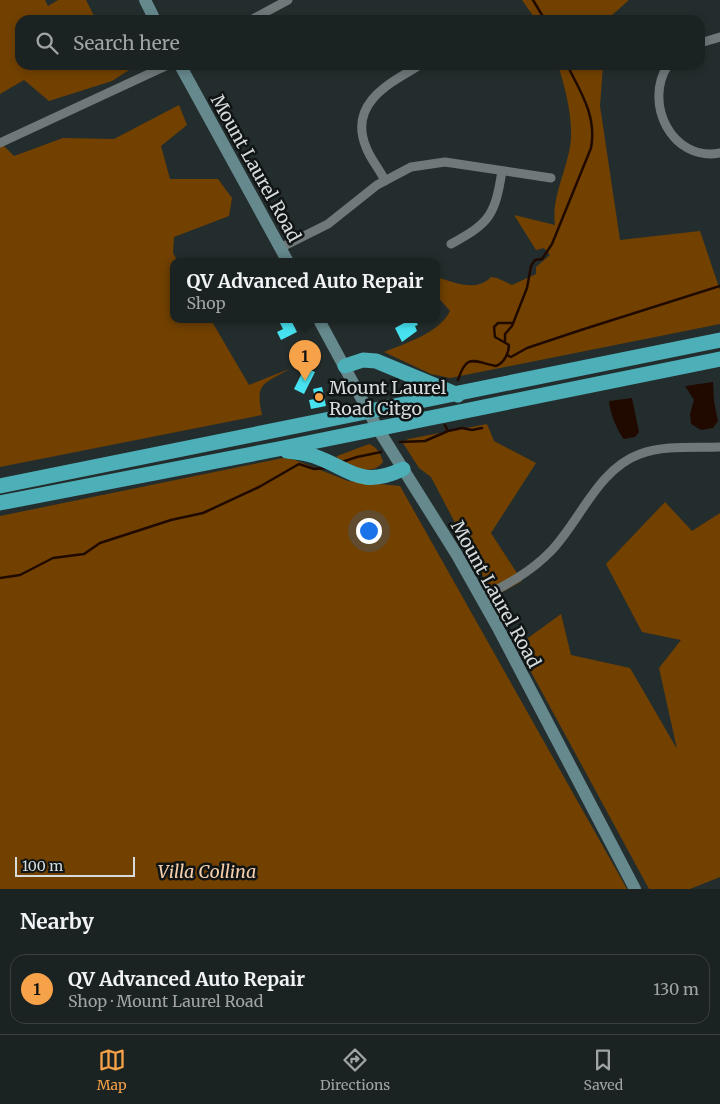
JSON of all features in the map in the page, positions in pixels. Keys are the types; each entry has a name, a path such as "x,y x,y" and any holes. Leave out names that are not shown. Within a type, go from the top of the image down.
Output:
{"highway":[{"path":"0,486 369,413 720,340"},
{"path":"0,503 378,429 720,359"},
{"path":"345,366 363,360 376,360 458,394"},
{"path":"278,449 314,456 340,470 362,478 378,477 403,469"}],"main road":[{"path":"145,0 152,15"},
{"name":"Mount Laurel Road","path":"183,70 286,258"},
{"name":"Mount Laurel Road","path":"321,323 378,429 481,598 635,889"}],"street":[{"path":"260,15 288,0"},
{"path":"705,42 720,37"},
{"path":"0,143 157,70"},
{"path":"385,181 365,146 362,128 364,113 377,92 412,70"},
{"path":"666,70 661,79 658,99 668,128 680,144 688,150 707,154 720,153"},
{"path":"280,248 328,224 365,194 411,167 436,162 551,178"},
{"path":"451,244 484,224 490,217 496,200 502,171"},
{"path":"481,598 521,576 542,560 561,539 607,477 628,460 653,451 720,447"}],"green space":[{"path":"0,0 45,0 48,6 58,0 86,0 94,15 15,15 15,70 129,70 112,81 49,101 24,80 0,94"},
{"path":"522,0 629,0 612,15 532,15"},
{"path":"559,70 603,70 600,106 620,240 700,231 720,290 720,324 450,378 431,374 384,352 412,341 430,331 445,319 450,311 440,300 440,278 472,285 485,282 491,277 512,285 536,274 536,267 550,255 544,248 536,250 514,215 555,225 554,214 558,192 570,149 571,138 568,101"},
{"path":"179,105 187,125 161,146 170,179 218,179 232,198 229,216 174,237 173,253 176,258 170,258 170,323 213,323 249,385 289,369 263,386 260,396 262,415 0,467 0,142 14,156 63,138 114,139"},
{"path":"487,424 494,441 536,463 491,533 522,581 494,597 431,477 419,468 403,443 408,439"},
{"path":"369,444 381,456 383,462 378,467 367,470 361,469 337,458 337,456"},
{"name":"Villa Collina","path":"283,458 295,460 348,481 400,486 627,889 0,889 0,516"},
{"path":"665,502 692,531 720,513 720,877 690,889 649,889 517,646 561,614 571,655 630,668 677,749 659,668 681,640 642,632 606,564"}],"shaded area":[{"path":"713,382 718,421 713,428 701,430 691,424 690,414 694,400 685,386"},
{"path":"632,398 639,432 635,437 624,439 614,421 609,401"}],"building":[{"path":"280,323 292,323 297,332 281,340 277,332 283,329"},
{"path":"404,323 417,323 418,325 415,326 417,331 402,342 395,328"},
{"path":"305,367 315,372 304,394 294,389"},
{"name":"Mount Laurel Road Citgo","path":"322,387 326,406 311,409 309,400 315,399 313,389"}],"waterway":[{"path":"533,0 542,15"},
{"path":"505,341 505,334 512,326 527,288 531,266 535,260 542,259 552,244 591,148 592,126 590,115 570,70"},
{"path":"507,355 511,357 527,348 720,286"},
{"path":"458,380 461,371 468,362 477,361 496,366 504,360 509,345 495,337 494,327 498,323 513,323"},
{"path":"445,425 448,431"},
{"path":"400,442 425,441 448,431 462,428 472,430 482,428"},
{"path":"342,462 381,452"},
{"path":"0,578 20,575 53,558 84,554 100,543 171,520 203,513 259,487 299,464 314,469 327,468"}],"place":[{"name":"QV Advanced Auto Repair","path":"305,381"},
{"name":"Mount Laurel Road Citgo","path":"319,397"}]}
